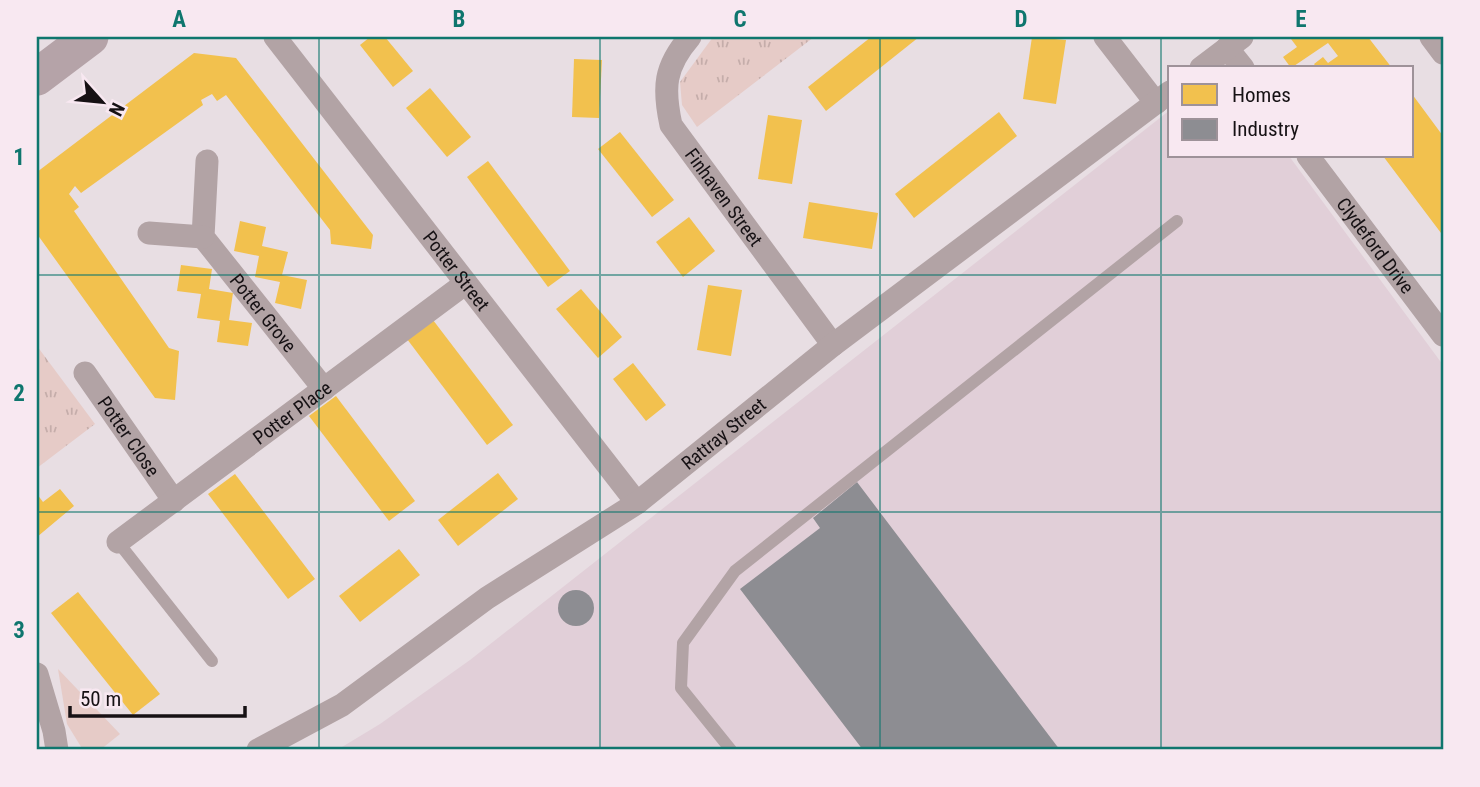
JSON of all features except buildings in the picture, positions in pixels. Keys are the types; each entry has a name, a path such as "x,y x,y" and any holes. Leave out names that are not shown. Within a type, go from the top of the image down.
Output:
{"main road":[{"path":"37,78 90,37"}],"street":[{"name":"Potter Street","path":"275,37 637,503"},
{"name":"Finhaven Street","path":"690,37 666,75 665,98 671,125 833,345"},
{"path":"1105,37 1163,98"},
{"path":"1431,37 1443,52"},
{"path":"1204,66 1235,42 1242,66"},
{"name":"Rattray Street","path":"258,750 342,705 487,598 637,503 833,345 1163,98"},
{"name":"Clydeford Drive","path":"1310,158 1443,335"},
{"path":"149,233 204,237 207,161"},
{"name":"Potter Grove","path":"204,237 324,389"},
{"name":"Potter Place","path":"118,542 466,283"},
{"name":"Potter Close","path":"85,373 174,500"},
{"path":"37,674 57,750"}],"lane":[{"path":"731,750 681,688 683,643 735,571 1177,221"},
{"path":"118,542 212,661"}],"shaded area":[{"path":"1168,112 1168,158 1290,158 1443,365 1443,750 337,750 380,724 470,660"}],"green space":[{"path":"713,37 814,37 697,127 682,105 680,82"},
{"path":"37,346 95,424 37,468"},
{"path":"58,669 120,734 100,750 83,750 67,724"}]}
